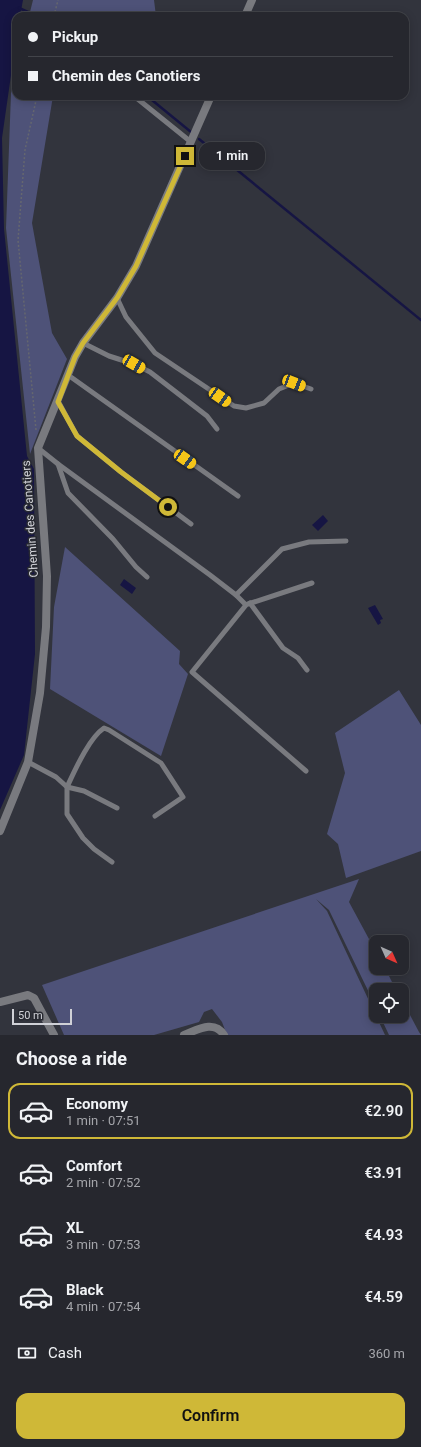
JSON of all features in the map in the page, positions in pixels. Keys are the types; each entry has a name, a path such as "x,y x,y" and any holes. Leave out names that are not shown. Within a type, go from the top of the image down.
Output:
{"street":[{"path":"247,12 252,0"},
{"name":"Chemin des Canotiers","path":"0,831 28,762 40,692 46,627 47,576 38,448 83,343 117,298 136,266 209,100"},
{"path":"0,1002 28,995 34,998 54,1035"},
{"path":"184,1035 208,1026 215,1026 221,1030 224,1035"}],"lane":[{"path":"139,100 191,142"},
{"path":"117,298 126,317 155,354 234,406 246,408 264,403 280,389 294,383 311,390"},
{"path":"83,343 109,356 134,364 150,372 207,416 217,429"},
{"path":"68,375 238,496"},
{"path":"58,402 77,436 121,472 191,524"},
{"path":"38,448 248,604 283,648 298,658 307,670"},
{"path":"58,464 68,492 113,539 136,567 147,577"},
{"path":"236,595 282,548 309,542 346,541"},
{"path":"306,771 192,672 248,604 312,583"},
{"path":"112,862 94,849 83,838 67,814 67,787 82,757 99,731 104,728 109,730 161,763 184,797 155,816"},
{"path":"28,762 56,777 67,787 84,791 117,808"}],"path":[{"path":"55,12 58,0"},
{"path":"36,100 25,150 18,240 36,433"}],"shaded area":[{"path":"0,0 23,0 21,12 12,12 12,68 2,138 4,229 27,456 34,469 35,654 24,755 0,810"},
{"path":"33,0 154,0 156,12 30,12"},
{"path":"12,89 12,100 52,100 32,223 52,333 67,359 30,454 6,228"},
{"path":"323,515 328,521 318,531 312,525"},
{"path":"65,547 180,651 179,664 188,674 161,756 50,689 54,607"},
{"path":"124,579 136,588 132,594 120,585"},
{"path":"375,605 383,619 380,620 381,623 378,625 368,608"},
{"path":"399,690 421,725 421,851 346,878 338,844 327,834 345,773 335,733"},
{"path":"359,879 349,902 369,939 369,975 388,975 392,983 369,983 369,993 329,910 316,899 327,911 369,1001 369,1023 379,1023 385,1035 227,1035 222,1022 212,1009 204,1012 199,1022 154,1035 64,1035 42,985"},
{"path":"409,1013 421,1035 389,1035 383,1023 409,1023"}],"waterway":[{"path":"19,8 28,12"},
{"path":"152,100 191,132"},
{"path":"199,139 421,320"}],"route":[{"path":"168,507 121,472 77,436 58,402 75,357 83,343 117,298 136,266 185,156"}]}
